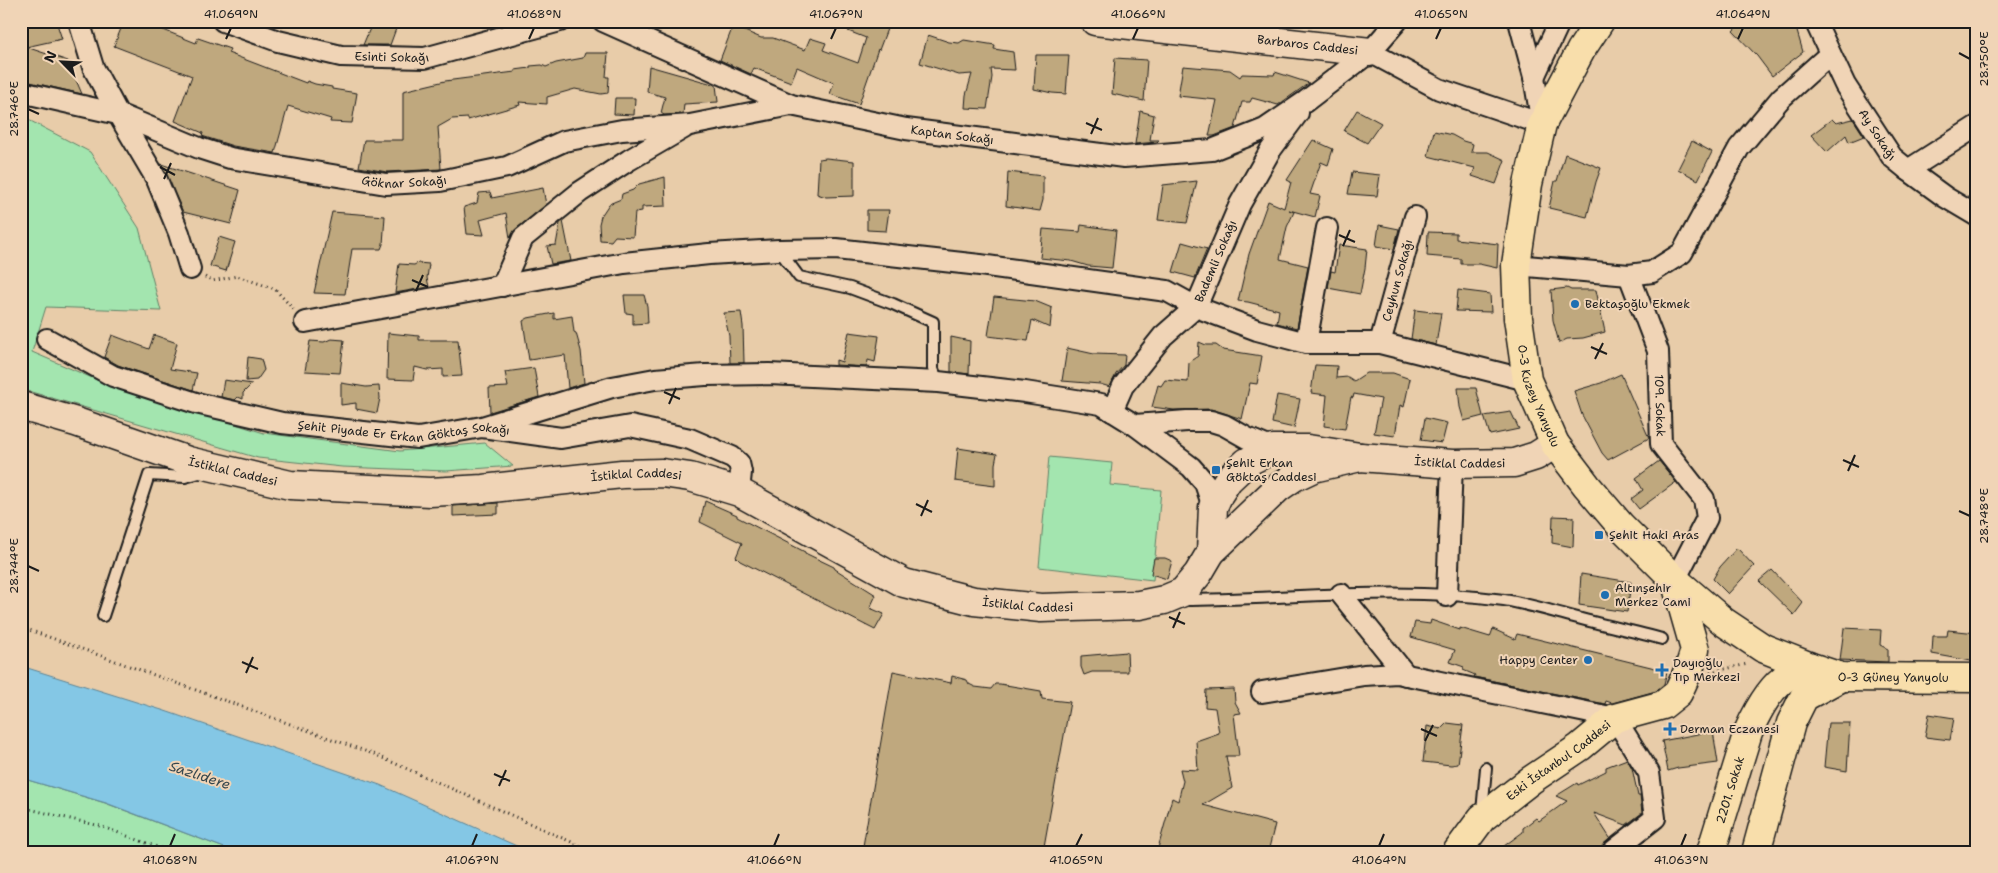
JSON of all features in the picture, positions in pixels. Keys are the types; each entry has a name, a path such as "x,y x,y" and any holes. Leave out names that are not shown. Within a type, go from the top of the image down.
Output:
{"main road":[{"name":"Barbaros Caddesi","path":"1094,21 1370,52"},
{"name":"O-3 Kuzey Yanyolu","path":"1600,21 1581,50 1542,124 1528,184 1516,265 1518,318 1527,380 1555,444 1621,526 1675,580 1724,622 1763,648 1810,667"},
{"name":"İstiklal Caddesi","path":"21,406 76,422 188,461 290,485 430,492 493,488 622,474 662,473 690,478 739,492 904,582 974,601 1041,608 1139,605 1164,600 1183,592 1198,574 1211,552 1242,524 1260,504 1286,483 1312,468 1360,457"},
{"name":"İstiklal Caddesi","path":"1211,552 1213,507 1228,480 1247,462 1273,449 1308,449 1360,457 1452,464 1514,462 1536,456 1555,444"},
{"path":"1273,449 1284,456 1289,465 1290,476 1286,483"},
{"path":"1213,507 1223,523 1232,526 1242,524"},
{"name":"Eski İstanbul Caddesi","path":"1456,852 1482,818 1531,780 1580,747 1616,718 1663,705 1678,692 1689,670 1695,650 1675,580"},
{"name":"O-3 Güney Yanyolu","path":"1810,667 1841,677 1977,678"},
{"name":"2201. Sokak","path":"1712,852 1748,732 1756,714 1785,679 1810,667"},
{"path":"1756,852 1790,723 1804,697 1841,677"}],"street":[{"path":"79,21 93,67 157,180 179,233 190,268"},
{"name":"Esinti Sokağı","path":"223,21 278,41 341,56 425,58 560,21"},
{"name":"Kaptan Sokağı","path":"603,21 791,105 906,128 1124,157 1212,150 1265,130 1306,101"},
{"path":"1173,30 1199,21"},
{"path":"1306,101 1370,52 1397,21"},
{"path":"1370,52 1439,89 1542,124 1534,77 1519,21"},
{"path":"1534,77 1560,21"},
{"name":"Ay Sokağı","path":"1815,21 1845,85 1892,157 1908,170 1977,126"},
{"path":"1516,265 1629,275 1652,272 1682,253 1739,148 1781,98 1830,54"},
{"name":"Göknar Sokağı","path":"21,92 118,114 199,148 230,158 386,184 440,181 507,167 564,141 622,130 690,125 791,105"},
{"name":"Bademli Sokağı","path":"1112,411 1123,386 1163,336 1196,307 1240,204 1270,151 1306,101"},
{"path":"502,286 523,238 580,192 629,160 690,125"},
{"path":"1908,170 1945,197 1977,216"},
{"name":"Ceyhun Sokağı","path":"1380,343 1415,218"},
{"path":"1306,343 1327,228"},
{"path":"304,322 624,263 709,254 836,249 980,265 1167,291 1196,307 1257,330 1306,343 1380,343 1527,380"},
{"name":"109. Sokak","path":"1629,275 1658,351 1661,444 1704,499 1707,518 1675,580"},
{"name":"Şehit Piyade Er Erkan Göktaş Sokağı","path":"47,339 113,376 196,403 282,423 418,438 482,427 560,438 630,426 690,439 732,456 739,464 741,472 739,492"},
{"path":"482,427 612,387 655,379 706,375 769,374 938,382 1101,404 1135,425 1191,467 1206,483 1213,507"},
{"path":"1135,425 1211,421 1224,425 1247,438 1273,449"},
{"path":"1447,596 1452,464"},
{"path":"1341,594 1406,675"},
{"path":"1262,692 1364,675 1398,673 1616,718 1649,773 1655,818 1612,852"}],"lane":[{"path":"779,250 799,277 850,288 933,322 933,369 938,382"},
{"path":"103,616 149,475 185,477 219,469"},
{"path":"1164,600 1369,592 1504,600 1553,610 1573,617 1662,639"},
{"path":"1482,818 1486,768"}],"path":[{"path":"190,268 212,281 237,276 275,289 304,322"},
{"path":"21,627 376,755 594,852"},
{"path":"1704,673 1748,664 1756,669"},
{"path":"21,807 100,826 171,852"}],"green space":[{"path":"21,116 90,152 139,228 161,311 46,307 32,352 104,383 264,433 400,451 485,443 513,466 446,471 342,467 258,458 21,389"},
{"path":"1049,457 1112,463 1110,485 1161,490 1153,580 1039,567"},
{"path":"21,778 105,803 235,852 21,852"}],"water":[{"name":"Sazlıdere","path":"21,666 165,711 380,785 530,852 235,852 106,803 21,778"}],"building":[{"path":"21,21 56,21 62,39 26,47 68,61 82,94 21,80 21,58 27,32 21,31"},
{"path":"124,21 141,21 196,43 198,38 230,49 228,53 306,83 307,81 332,87 332,89 357,93 352,123 330,122 331,119 288,106 275,153 233,146 202,136 203,133 175,121 192,76 114,46"},
{"path":"373,21 397,26 390,45 363,45"},
{"path":"852,21 890,21 859,104 830,94 834,83 797,67 791,82 754,68 751,74 720,60 733,26 761,38 773,38 805,50 810,38 826,43 823,50 858,63 866,38 848,31"},
{"path":"1742,21 1794,21 1803,52 1772,76 1757,56 1733,31"},
{"path":"928,35 949,42 959,43 964,40 995,45 994,49 1013,52 1015,70 991,69 992,77 987,109 965,108 966,95 972,74 959,75 920,63"},
{"path":"585,53 608,53 606,77 609,77 608,93 601,94 575,89 547,97 547,104 519,102 520,105 468,120 468,118 452,119 438,127 441,169 387,172 359,167 364,140 403,140 403,91 445,81 515,72 515,70 530,68 530,66 542,65 546,67 556,63 583,58"},
{"path":"1036,55 1069,55 1066,94 1034,89"},
{"path":"1115,58 1147,60 1144,101 1112,94"},
{"path":"649,66 716,85 718,102 684,104 683,114 664,115 661,113 665,97 647,92"},
{"path":"1183,66 1230,70 1240,77 1242,74 1274,75 1275,72 1309,83 1278,105 1252,98 1250,102 1242,102 1235,128 1209,136 1217,100 1178,96"},
{"path":"615,98 635,98 634,115 614,114"},
{"path":"1357,110 1381,123 1367,143 1344,131"},
{"path":"1140,111 1154,115 1150,140 1159,140 1157,142 1135,144"},
{"path":"1832,119 1836,123 1853,119 1864,136 1849,142 1846,135 1827,152 1811,135"},
{"path":"1434,131 1452,135 1473,144 1471,152 1488,152 1505,160 1496,184 1472,176 1475,168 1428,156"},
{"path":"1313,140 1333,149 1328,165 1321,162 1310,194 1320,196 1315,217 1289,210 1294,212 1287,227 1280,259 1308,266 1297,328 1277,323 1279,310 1238,301 1249,254 1268,201 1284,208 1291,182 1287,180"},
{"path":"1692,141 1712,152 1698,180 1678,169"},
{"path":"1565,154 1601,168 1587,217 1549,208 1555,181 1557,181"},
{"path":"819,159 854,161 854,196 826,197 817,194"},
{"path":"161,164 240,190 231,224 183,212"},
{"path":"1008,172 1043,176 1043,200 1040,211 1006,206"},
{"path":"1352,172 1380,175 1377,196 1348,194"},
{"path":"665,177 666,206 642,207 642,211 635,212 633,237 615,236 611,241 600,240 599,224 601,216 609,204 621,199 622,194 633,190 639,184"},
{"path":"1197,181 1187,223 1158,220 1163,185"},
{"path":"543,188 546,205 516,229 510,238 506,213 480,220 484,235 467,234 464,207 477,203 479,193 490,192 492,198"},
{"path":"867,210 889,210 886,231 867,230"},
{"path":"332,212 385,216 381,249 352,249 345,294 314,293"},
{"path":"563,221 571,261 551,264 547,246 556,245 560,223"},
{"path":"1081,225 1116,230 1112,268 1040,258 1043,229 1080,232"},
{"path":"1379,225 1399,229 1394,249 1376,246"},
{"path":"1428,232 1456,233 1456,239 1498,244 1497,268 1479,264 1461,264 1461,259 1427,256"},
{"path":"219,237 235,242 226,271 210,266"},
{"path":"1182,242 1207,249 1195,278 1173,272"},
{"path":"1339,245 1367,249 1360,294 1328,288 1331,271 1335,272"},
{"path":"418,263 429,264 427,278 429,287 395,293 399,264 414,265"},
{"name":"Bektaşoğlu Ekmek","path":"1567,288 1571,290 1596,290 1605,332 1583,338 1567,339 1559,343 1553,320 1551,290"},
{"path":"1458,290 1490,294 1491,312 1456,311"},
{"path":"624,295 644,295 648,323 633,324 633,314 626,313"},
{"path":"994,297 1035,301 1052,308 1050,328 1032,320 1028,341 988,336"},
{"path":"1415,310 1441,313 1436,345 1411,339"},
{"path":"741,312 744,363 730,363 729,336 724,313"},
{"path":"554,313 554,319 572,316 574,332 576,333 581,351 584,383 568,388 565,355 529,360 523,321 528,318"},
{"path":"849,332 879,336 875,362 868,360 867,367 836,365 836,360 842,362"},
{"path":"388,333 419,336 419,340 458,340 462,376 443,377 443,369 427,370 415,367 413,380 387,379"},
{"path":"112,335 149,349 154,335 177,343 170,369 197,373 193,390 118,365 104,357"},
{"path":"951,337 970,341 969,374 951,372"},
{"path":"331,339 344,340 340,373 305,371 310,341 324,342"},
{"path":"1199,342 1206,345 1216,345 1223,350 1262,356 1257,384 1250,383 1242,419 1211,409 1174,410 1152,407 1158,385 1161,386 1165,380 1188,382 1189,362 1198,356"},
{"path":"1067,348 1094,354 1125,355 1124,365 1116,374 1110,387 1100,384 1062,381"},
{"path":"248,357 261,359 264,370 257,380 246,381"},
{"path":"1315,365 1337,366 1336,378 1348,377 1354,381 1366,373 1393,373 1410,379 1404,407 1400,405 1395,436 1374,433 1381,399 1354,394 1353,398 1351,397 1345,429 1324,426 1327,395 1311,393"},
{"path":"534,368 539,397 490,412 489,388 508,387 505,372"},
{"path":"1621,374 1649,438 1608,460 1602,453 1582,415 1574,391 1601,383"},
{"path":"224,380 252,384 243,393 243,399 238,397 235,400 221,397"},
{"path":"341,383 366,387 379,386 380,398 377,413 356,409 356,403 341,405"},
{"path":"1458,388 1476,388 1483,416 1464,421"},
{"path":"1277,395 1300,399 1294,428 1272,423"},
{"path":"1511,412 1519,429 1490,435 1484,416"},
{"path":"1425,418 1447,423 1442,443 1421,440"},
{"path":"958,448 997,454 995,486 955,481"},
{"path":"1659,461 1676,482 1639,509 1631,499 1643,490 1636,478"},
{"path":"705,501 737,515 737,517 834,567 876,595 870,608 884,614 875,630 740,561 736,557 742,543 700,522"},
{"path":"498,503 498,514 453,516 453,506"},
{"path":"1553,516 1574,517 1573,547 1552,543"},
{"path":"1737,548 1754,566 1728,594 1713,579 1720,567"},
{"path":"1154,558 1165,558 1172,561 1167,579 1151,574"},
{"path":"1772,570 1803,603 1794,615 1759,581"},
{"name":"Altınşehir Merkez Cami","path":"1581,574 1631,582 1627,612 1579,605"},
{"path":"1431,620 1460,630 1460,628 1490,637 1493,629 1515,639 1517,634 1667,671 1664,684 1656,691 1612,703 1606,701 1605,704 1474,677 1475,675 1463,670 1464,667 1450,662 1455,650 1411,637 1415,622 1430,624"},
{"path":"1844,628 1881,630 1880,645 1888,649 1888,662 1840,660"},
{"path":"1948,630 1977,633 1977,662 1932,654 1933,636 1947,636"},
{"path":"1127,652 1128,672 1092,672 1084,675 1081,667 1081,656"},
{"path":"893,671 951,683 952,676 967,680 969,684 975,687 991,689 995,684 1000,684 1041,691 1042,699 1070,702 1043,852 862,852"},
{"path":"1234,689 1235,702 1241,713 1234,714 1239,756 1226,756 1232,788 1203,805 1275,824 1268,852 1157,852 1172,798 1178,801 1183,781 1180,769 1198,770 1196,741 1219,733 1215,708 1205,707 1206,690"},
{"path":"1929,714 1954,718 1950,740 1925,737"},
{"path":"1447,723 1463,725 1458,764 1423,762 1427,726 1441,729"},
{"path":"1828,723 1850,723 1847,771 1824,767"},
{"path":"1713,731 1718,763 1668,771 1662,741"},
{"path":"1627,759 1632,768 1638,796 1640,796 1642,813 1626,825 1594,813 1610,838 1601,849 1596,852 1496,852 1523,832 1523,828 1536,818 1539,821 1567,801 1556,796 1577,783 1578,785 1606,771 1606,767"}],"place":[{"name":"Bektaşoğlu Ekmek","path":"1575,304"},
{"name":"Şehit Erkan Göktaş Caddesi","path":"1216,470"},
{"name":"Şehit Haki Aras","path":"1599,535"},
{"name":"Altınşehir Merkez Cami","path":"1605,595"},
{"name":"Happy Center","path":"1588,660"},
{"name":"Dayıoğlu Tıp Merkezi","path":"1662,670"},
{"name":"Derman Eczanesi","path":"1670,729"}]}
